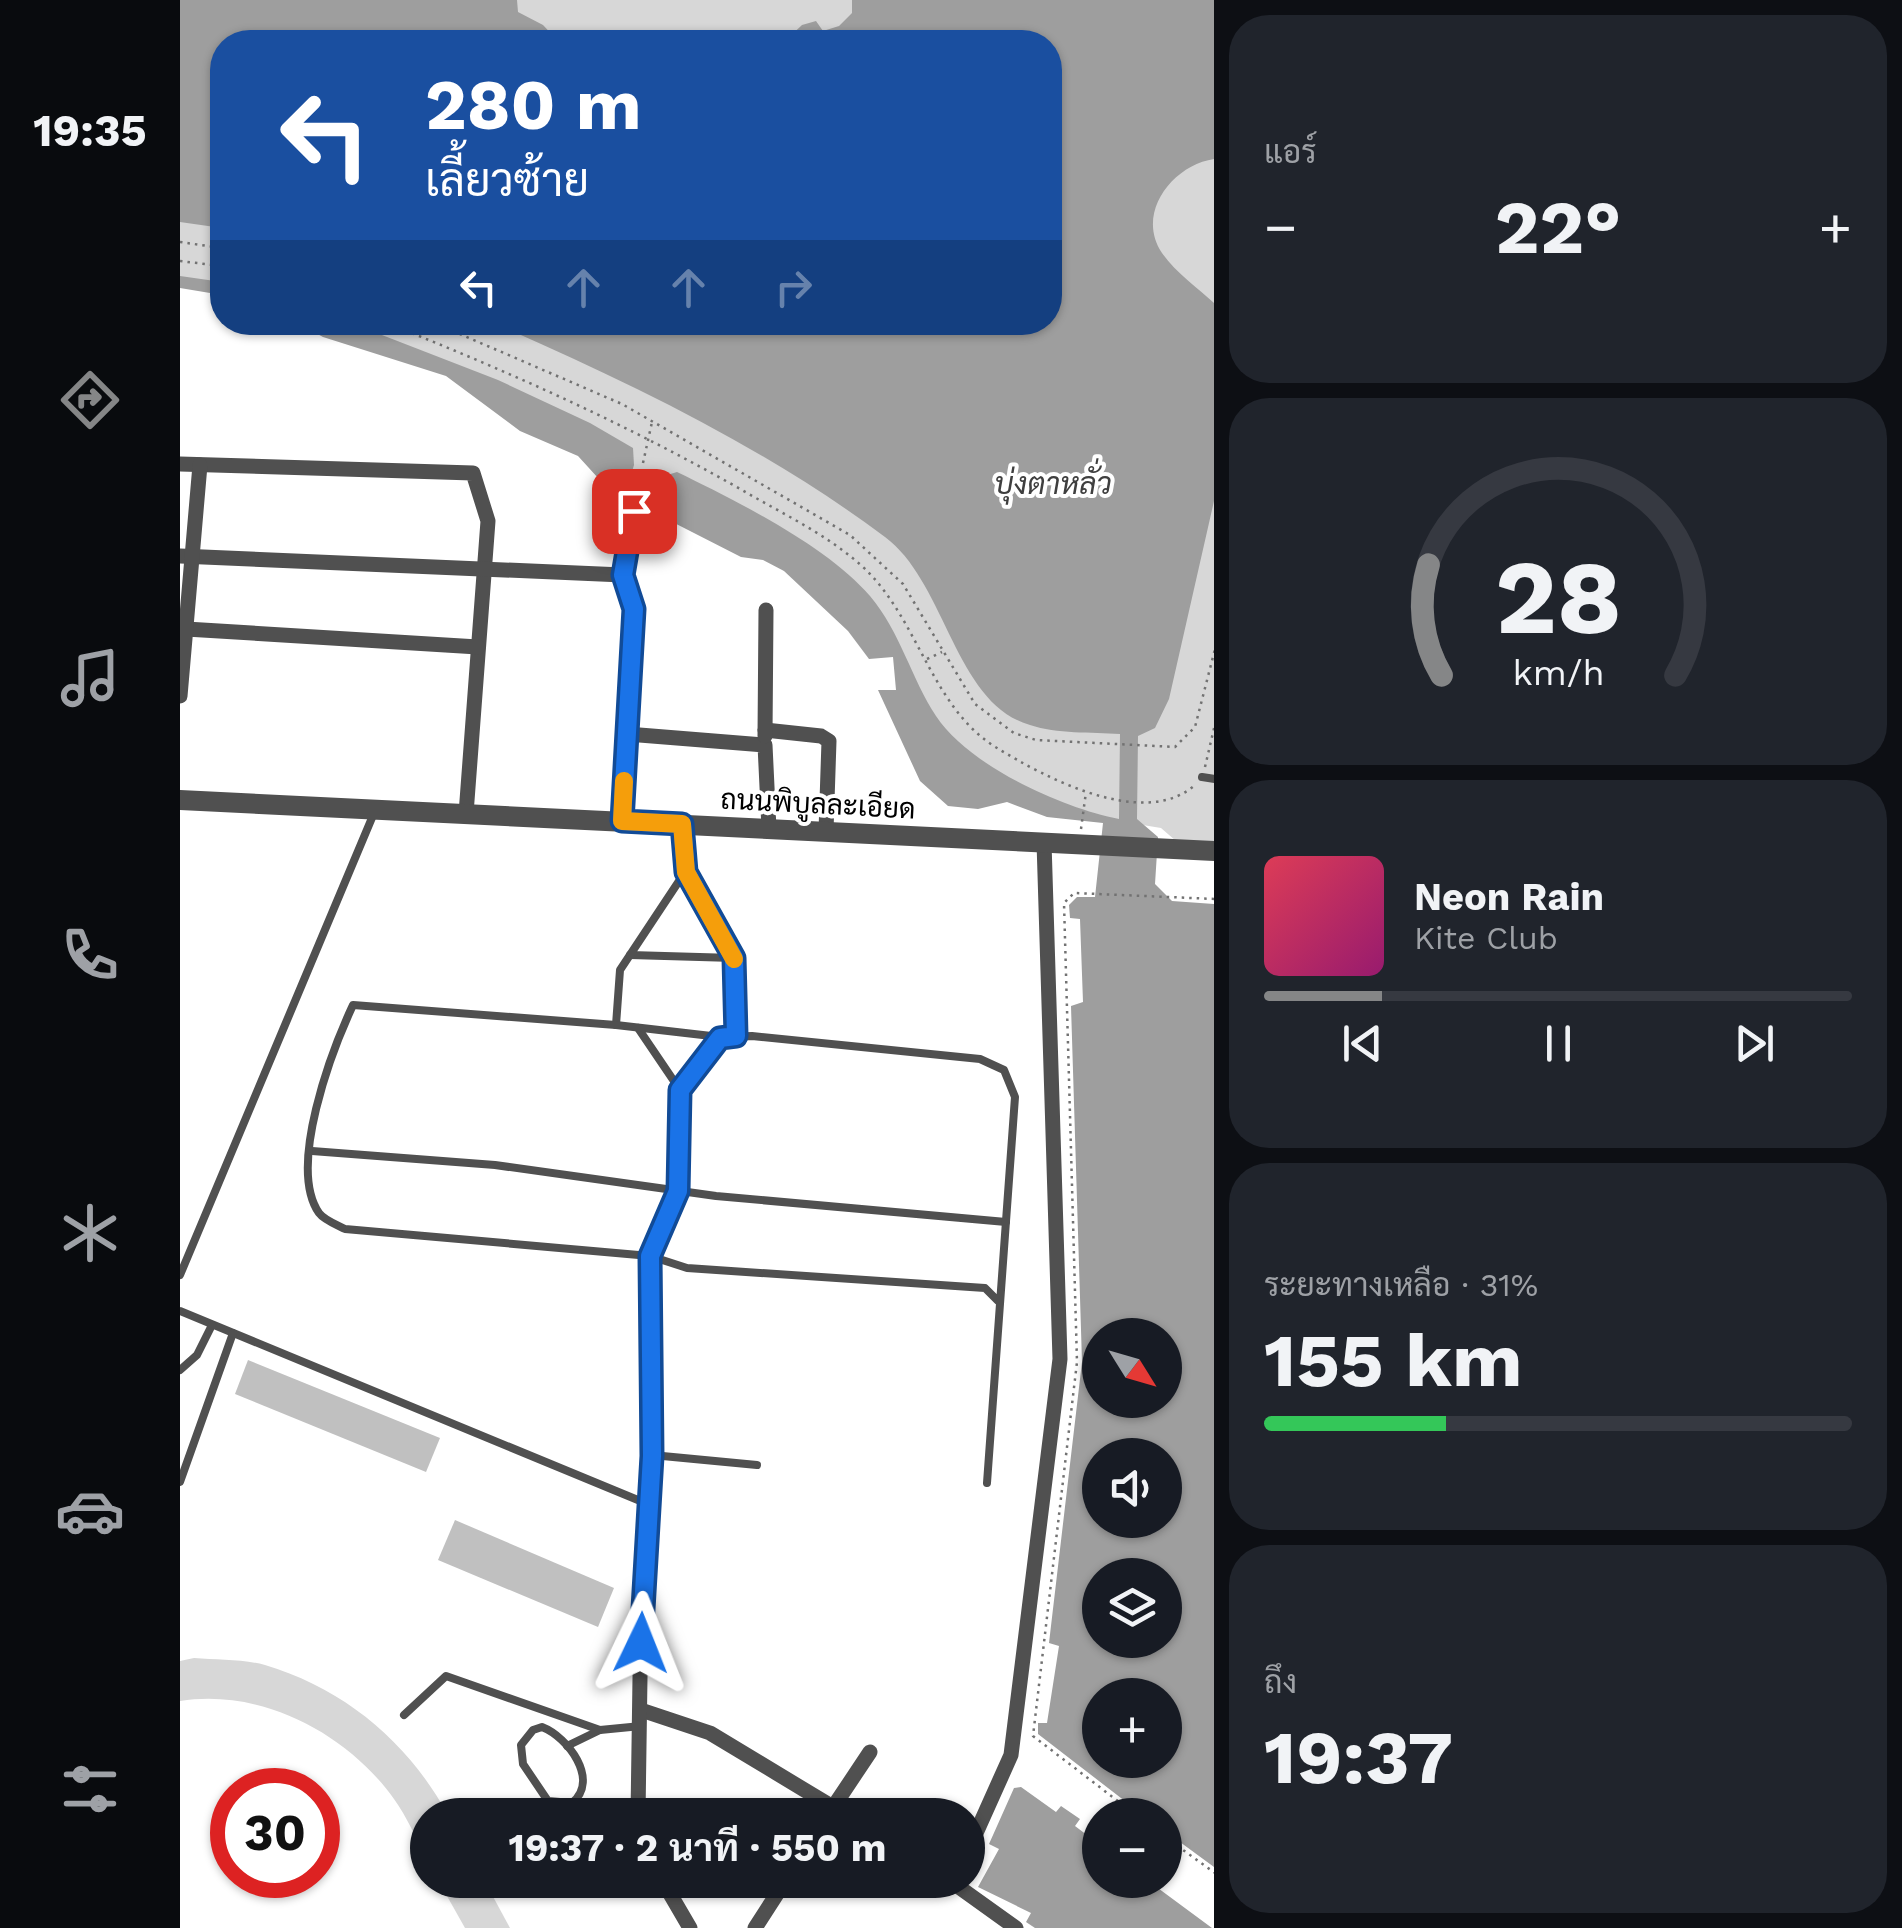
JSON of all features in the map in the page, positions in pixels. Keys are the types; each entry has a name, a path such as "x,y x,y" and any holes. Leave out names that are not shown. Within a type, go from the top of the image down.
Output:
{"street":[{"path":"180,464 473,474 488,520 466,814"},
{"path":"180,696 186,556 200,465"},
{"path":"622,821 634,609 623,575 640,479"},
{"path":"186,556 623,575"},
{"path":"766,610 769,828"},
{"path":"184,626 478,647"},
{"path":"627,734 821,736 830,741 826,832"},
{"name":"ถนนพิบูลละเอียด","path":"180,800 374,813 622,821 1214,852"},
{"path":"985,1813 1011,1755 1060,1359 1044,842"},
{"path":"639,1798 641,1609"},
{"path":"641,1718 710,1734 813,1798"},
{"path":"844,1798 870,1752"},
{"path":"672,1898 690,1928"},
{"path":"755,1928 774,1898"},
{"path":"975,1898 1016,1928"}],"lane":[{"path":"1202,778 1214,778"},
{"path":"180,1274 374,813"},
{"path":"682,824 686,872 734,958 736,1036"},
{"path":"616,1025 617,980 686,872"},
{"path":"630,955 734,958"},
{"path":"986,1483 1015,1097 1004,1070 980,1059 353,1005 313,1110 311,1191 320,1215 345,1229 650,1256 687,1268 985,1288 998,1301"},
{"path":"638,1028 680,1090 678,1191 650,1256 652,1456 641,1609"},
{"path":"680,1090 720,1038"},
{"path":"312,1151 495,1165 678,1191 1006,1222"},
{"path":"180,1312 650,1505"},
{"path":"180,1370 196,1355 212,1324"},
{"path":"181,1476 233,1333"},
{"path":"652,1456 757,1465"},
{"path":"404,1715 446,1676 600,1730"},
{"path":"567,1746 600,1730 641,1718"},
{"path":"542,1727 556,1732 567,1746 581,1768 584,1787 580,1796 562,1805 548,1801 523,1764 521,1745 533,1730 542,1727"}],"path":[{"path":"180,242 210,246"},
{"path":"180,260 210,264"},
{"path":"416,335 552,391 649,437 841,549 891,597 948,699 975,732 1012,757 1116,800 1140,803 1176,799 1202,778 1214,724"},
{"path":"463,335 652,420 850,534 903,584 974,704 1014,732 1036,740 1162,750 1187,740 1196,727 1214,649"},
{"path":"640,479 652,420"},
{"path":"927,659 943,651"},
{"path":"1204,692 1214,694"},
{"path":"1082,826 1087,791"},
{"path":"1092,893 1214,899"},
{"path":"1182,1849 1214,1873"}],"shaded area":[{"path":"180,0 1214,0 1214,843 1176,841 1161,828 1088,816 988,774 953,745 866,603 626,478 626,450 361,335 1062,335 1062,30 210,30 210,287 180,283"},
{"path":"194,1658 257,1663 322,1688 394,1742 438,1798 410,1798 410,1825 375,1775 352,1754 300,1720 241,1702 180,1701 180,1661"},
{"path":"448,1898 494,1898 510,1928 465,1928"}],"water":[{"path":"180,0 517,0 518,12 548,30 210,30 210,226 180,222"},
{"name":"บุ่งตาหลั่ว","path":"852,0 1214,0 1214,159 1199,163 1172,181 1162,193 1153,222 1162,253 1214,303 1214,501 1169,699 1155,728 1138,736 1137,819 1158,837 1155,884 1172,901 1214,904 1214,1867 1182,1843 1182,1798 1121,1798 1095,1778 1182,1778 1182,1678 1082,1678 1082,1768 1038,1734 1038,1723 1047,1723 1059,1646 1049,1643 1082,1362 1071,1006 1083,1002 1080,919 1070,918 1069,905 1077,897 1095,897 1103,823 1047,817 1007,802 978,809 948,806 920,781 878,690 896,690 893,657 869,659 848,631 784,571 763,560 741,557 643,507 648,481 677,472 753,511 830,560 881,610 927,701 951,734 970,752 1019,782 1071,805 1119,819 1120,734 1051,730 1005,713 984,693 967,668 906,557 885,537 745,446 520,335 1062,335 1062,30 826,30 839,26 852,13"},
{"name":"บุ่งตาหลั่ว","path":"816,21 822,30 797,30"},
{"path":"180,276 210,280 210,293 180,288"},
{"path":"319,335 382,335 498,380 590,423 633,448 634,465 627,489 609,490 578,456 520,431 446,376"},
{"path":"1021,1787 1056,1812 1061,1806 1080,1819 1075,1826 1082,1831 1082,1898 1171,1898 1212,1928 1035,1928 1026,1922 1031,1913 985,1890 985,1874 999,1849 989,1844 1014,1788"}],"building":[{"path":"248,1360 440,1438 426,1472 235,1394"},
{"path":"455,1520 614,1588 598,1627 438,1560"}],"slow traffic":[{"path":"624,781 622,821 682,824 686,872 734,959"}],"route":[{"path":"634,511 623,575 634,609 622,821 682,824 686,872 734,958 736,1036 720,1038 680,1090 678,1191 650,1256 652,1456 641,1643"}]}
